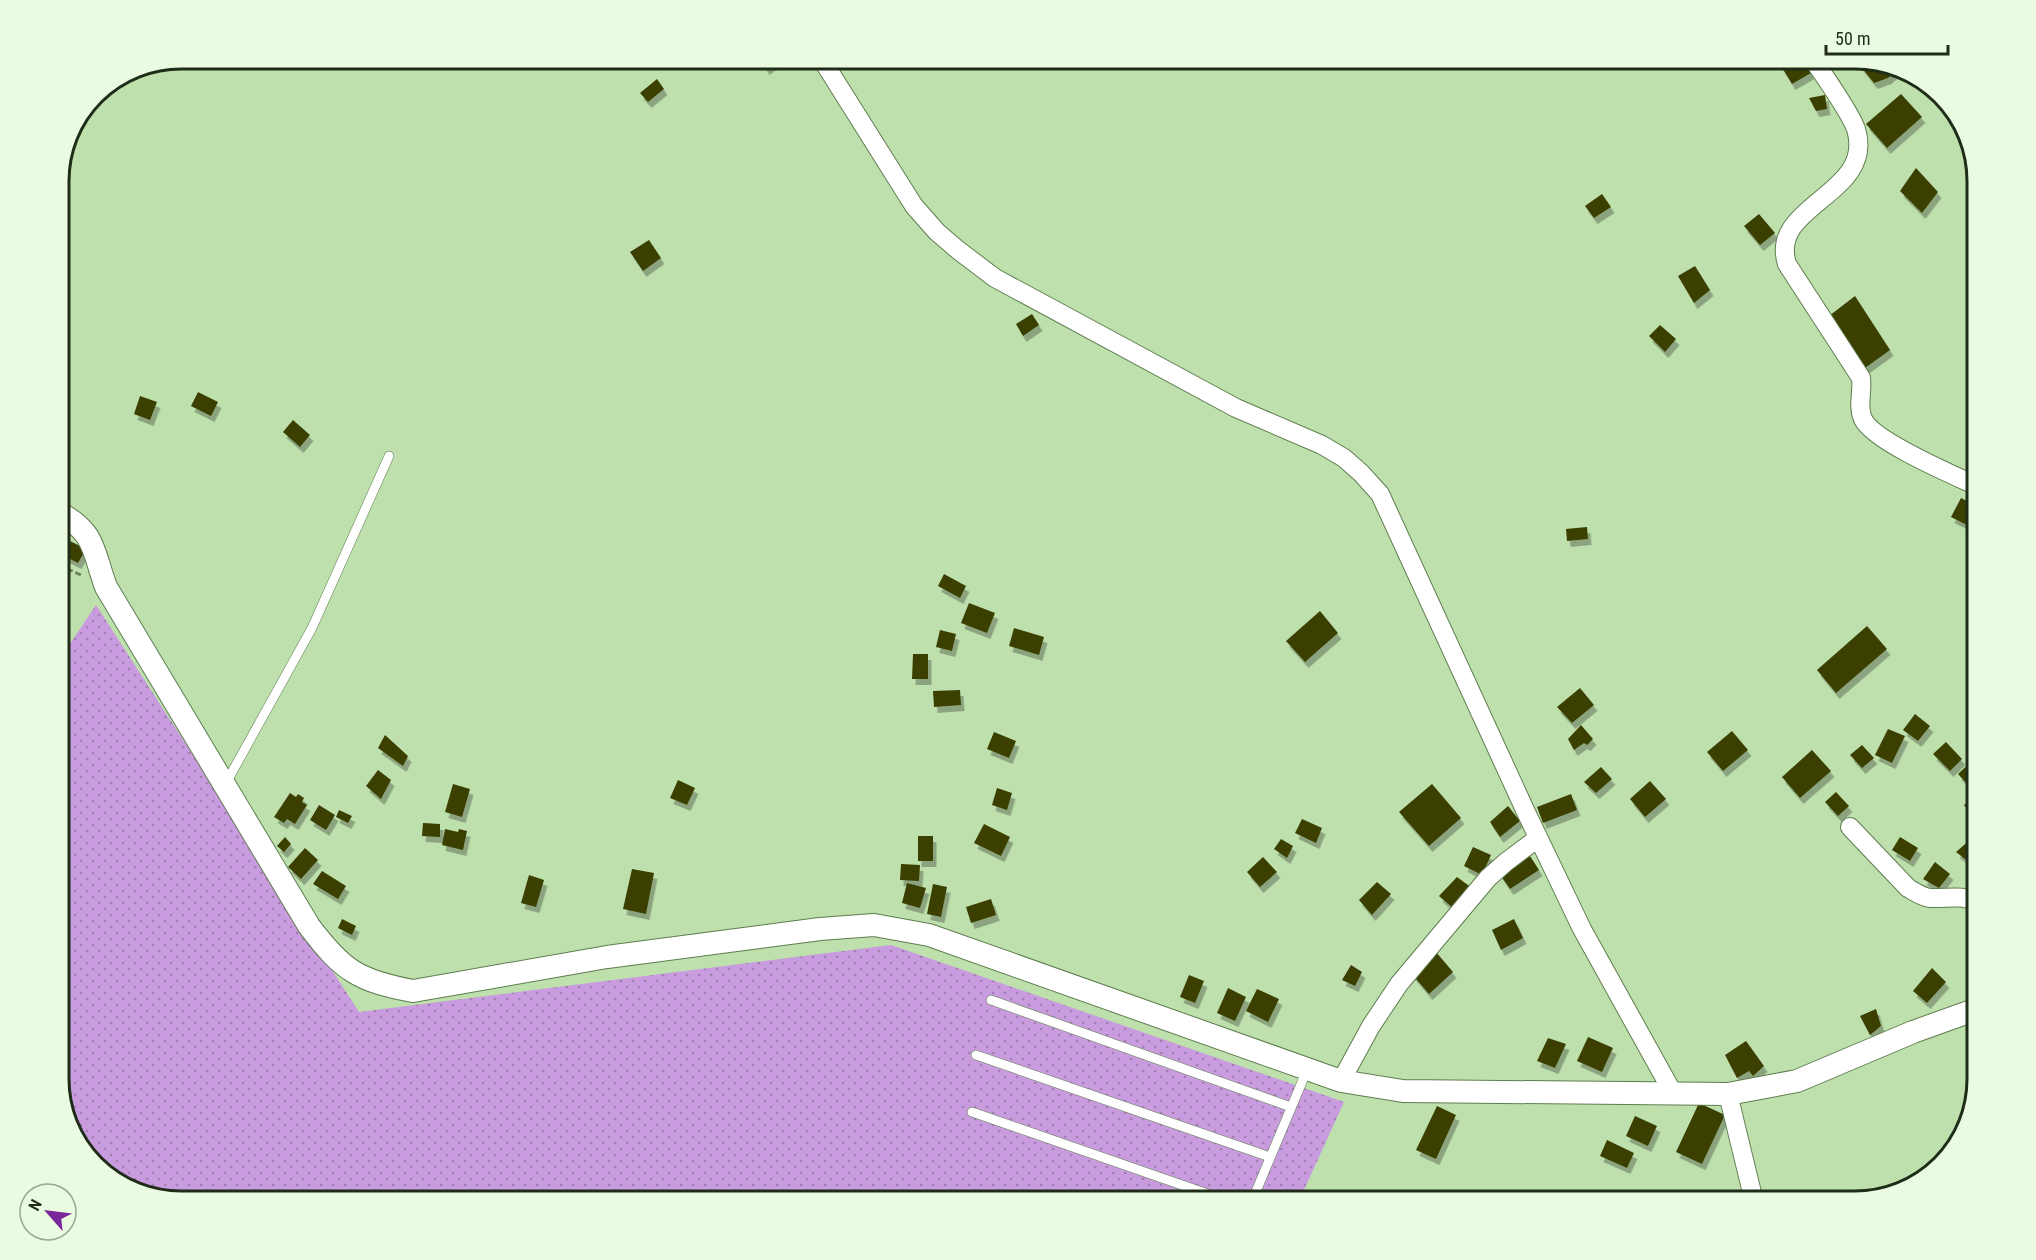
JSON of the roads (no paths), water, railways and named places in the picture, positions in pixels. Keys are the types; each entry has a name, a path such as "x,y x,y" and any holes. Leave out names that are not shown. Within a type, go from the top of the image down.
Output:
{"street":[{"path":"828,69 914,206 937,232 958,250 995,278 1236,408 1322,445 1344,458 1380,494 1410,563 1582,929 1673,1093"},
{"path":"1819,69 1855,126 1858,155 1846,176 1796,222 1788,233 1784,244 1787,264 1861,378 1860,408 1864,422 1894,445 1967,481"},
{"path":"69,518 85,531 94,544 97,562 106,587 309,926 341,964 360,976 385,986 413,992 607,957 820,929 874,925 929,935 1341,1081 1403,1092 1728,1094 1797,1081 1913,1032 1967,1013"},
{"path":"1850,826 1908,888 1929,898 1962,896 1967,898"},
{"path":"1341,1081 1371,1026 1399,984 1488,878 1538,838"},
{"path":"1728,1094 1751,1191"}],"lane":[{"path":"224,785 312,628 389,456"},
{"path":"991,1000 1292,1107"},
{"path":"976,1055 1270,1157"},
{"path":"1256,1191 1307,1070"},
{"path":"972,1112 1197,1191"}]}
